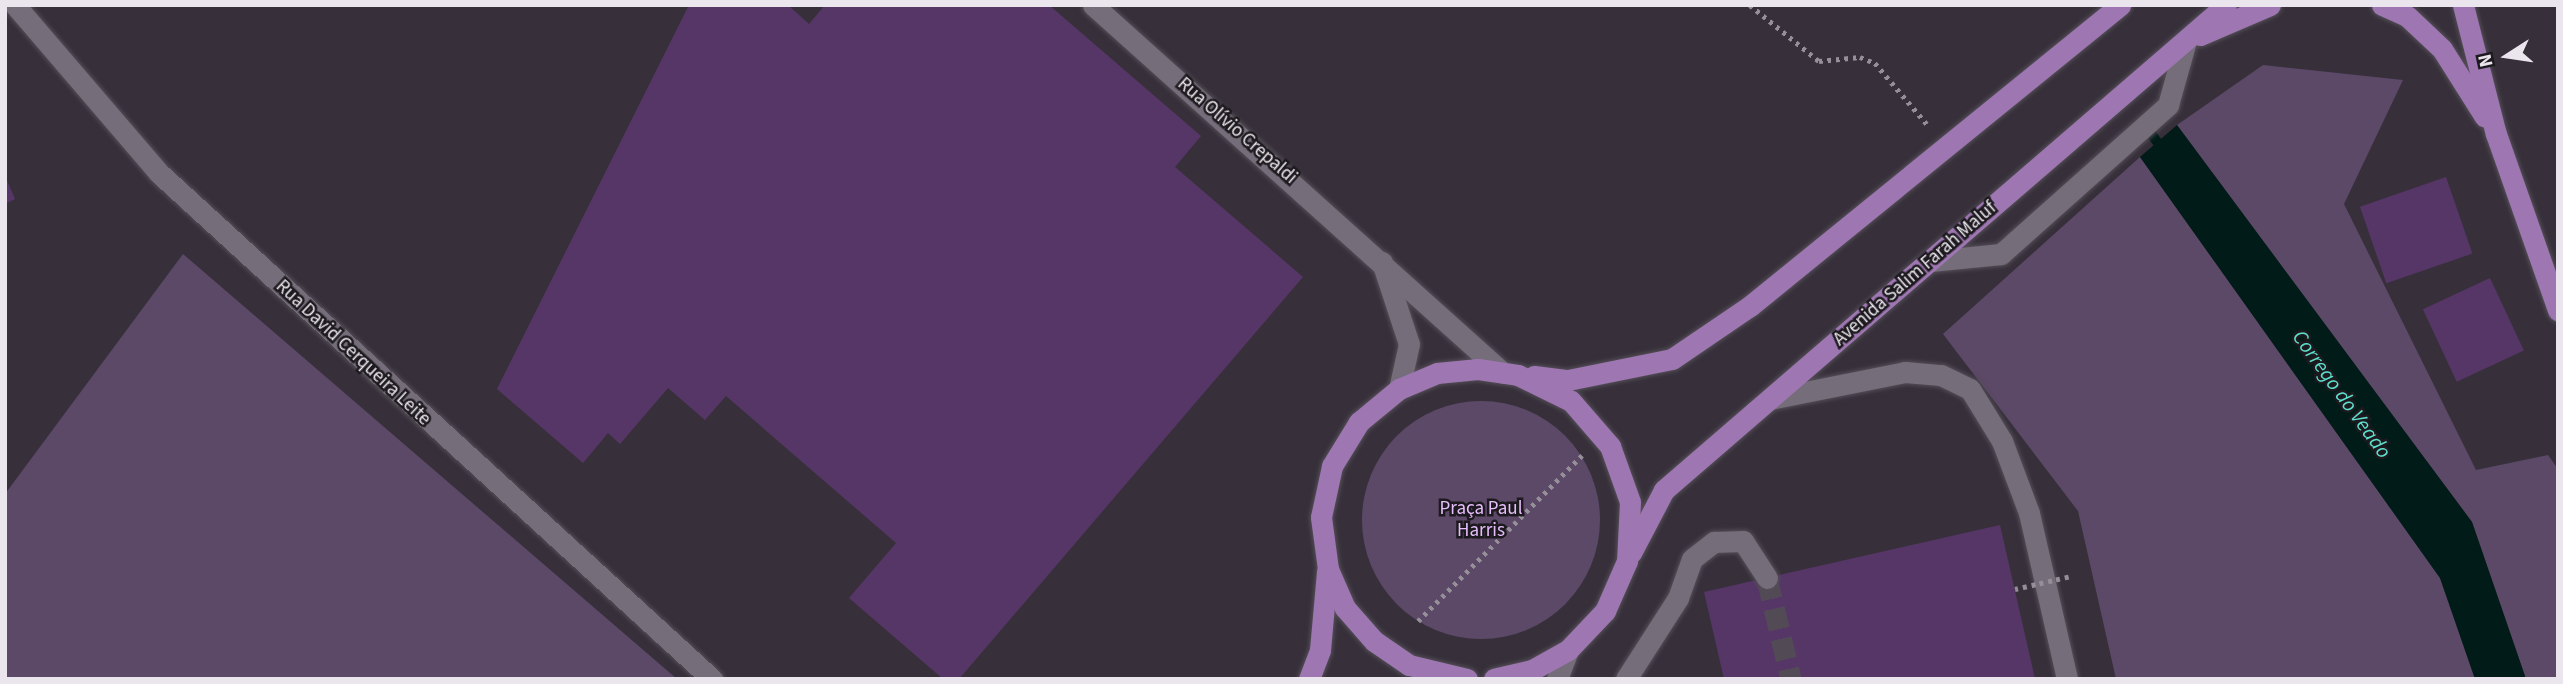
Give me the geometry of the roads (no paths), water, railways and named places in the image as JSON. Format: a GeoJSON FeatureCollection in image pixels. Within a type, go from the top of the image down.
{"type":"FeatureCollection","features":[{"type":"Feature","properties":{"kind":"main road"},"geometry":{"type":"LineString","coordinates":[[1309,679],[1320,650],[1328,569],[1321,517],[1332,466],[1359,422],[1399,389],[1437,373],[1510,374],[1568,380],[1672,359],[1948,149],[2120,5]]}},
{"type":"Feature","properties":{"kind":"main road","name":"Avenida Salim Farah Maluf"},"geometry":{"type":"LineString","coordinates":[[1494,679],[1532,670],[1568,650],[1605,611],[1664,490],[2225,5]]}},
{"type":"Feature","properties":{"kind":"main road"},"geometry":{"type":"LineString","coordinates":[[2186,41],[2270,5]]}},
{"type":"Feature","properties":{"kind":"main road"},"geometry":{"type":"LineString","coordinates":[[2382,5],[2407,16],[2442,49],[2497,134]]}},
{"type":"Feature","properties":{"kind":"main road"},"geometry":{"type":"LineString","coordinates":[[2463,5],[2497,134],[2558,310]]}},
{"type":"Feature","properties":{"kind":"main road"},"geometry":{"type":"LineString","coordinates":[[1510,374],[1571,401],[1610,446],[1630,502],[1627,562]]}},
{"type":"Feature","properties":{"kind":"main road"},"geometry":{"type":"LineString","coordinates":[[1328,569],[1345,608],[1403,672],[1467,679]]}},
{"type":"Feature","properties":{"kind":"street","name":"Rua David Cerqueira Leite"},"geometry":{"type":"LineString","coordinates":[[15,5],[159,173],[712,679]]}},
{"type":"Feature","properties":{"kind":"street","name":"Rua Olívio Crepaldi"},"geometry":{"type":"LineString","coordinates":[[1093,5],[1510,374]]}},
{"type":"Feature","properties":{"kind":"street"},"geometry":{"type":"LineString","coordinates":[[1931,261],[2001,254],[2168,105],[2186,41]]}},
{"type":"Feature","properties":{"kind":"street"},"geometry":{"type":"LineString","coordinates":[[1380,257],[1409,344],[1399,389]]}},
{"type":"Feature","properties":{"kind":"street"},"geometry":{"type":"LineString","coordinates":[[1770,399],[1905,372],[1941,375],[1970,389],[2002,441],[2029,513],[2067,679]]}},
{"type":"Feature","properties":{"kind":"street"},"geometry":{"type":"LineString","coordinates":[[1626,679],[1678,598],[1692,559],[1714,542],[1743,541],[1767,578]]}},
{"type":"Feature","properties":{"kind":"street"},"geometry":{"type":"LineString","coordinates":[[1557,679],[1568,650]]}},
{"type":"Feature","properties":{"kind":"water"},"geometry":{"type":"Polygon","coordinates":[[[2177,125],[2472,522],[2526,679],[2475,679],[2440,578],[2140,157],[2177,125]]]}},
{"type":"Feature","properties":{"kind":"waterway","name":"Corrego do Veado"},"geometry":{"type":"LineString","coordinates":[[2147,128],[2166,154]]}},
{"type":"Feature","properties":{"kind":"tunnel"},"geometry":{"type":"LineString","coordinates":[[1767,578],[1791,679]]}},
{"type":"Feature","properties":{"kind":"park label","name":"Praça Paul Harris"},"geometry":{"type":"Point","coordinates":[1481,520]}}]}
